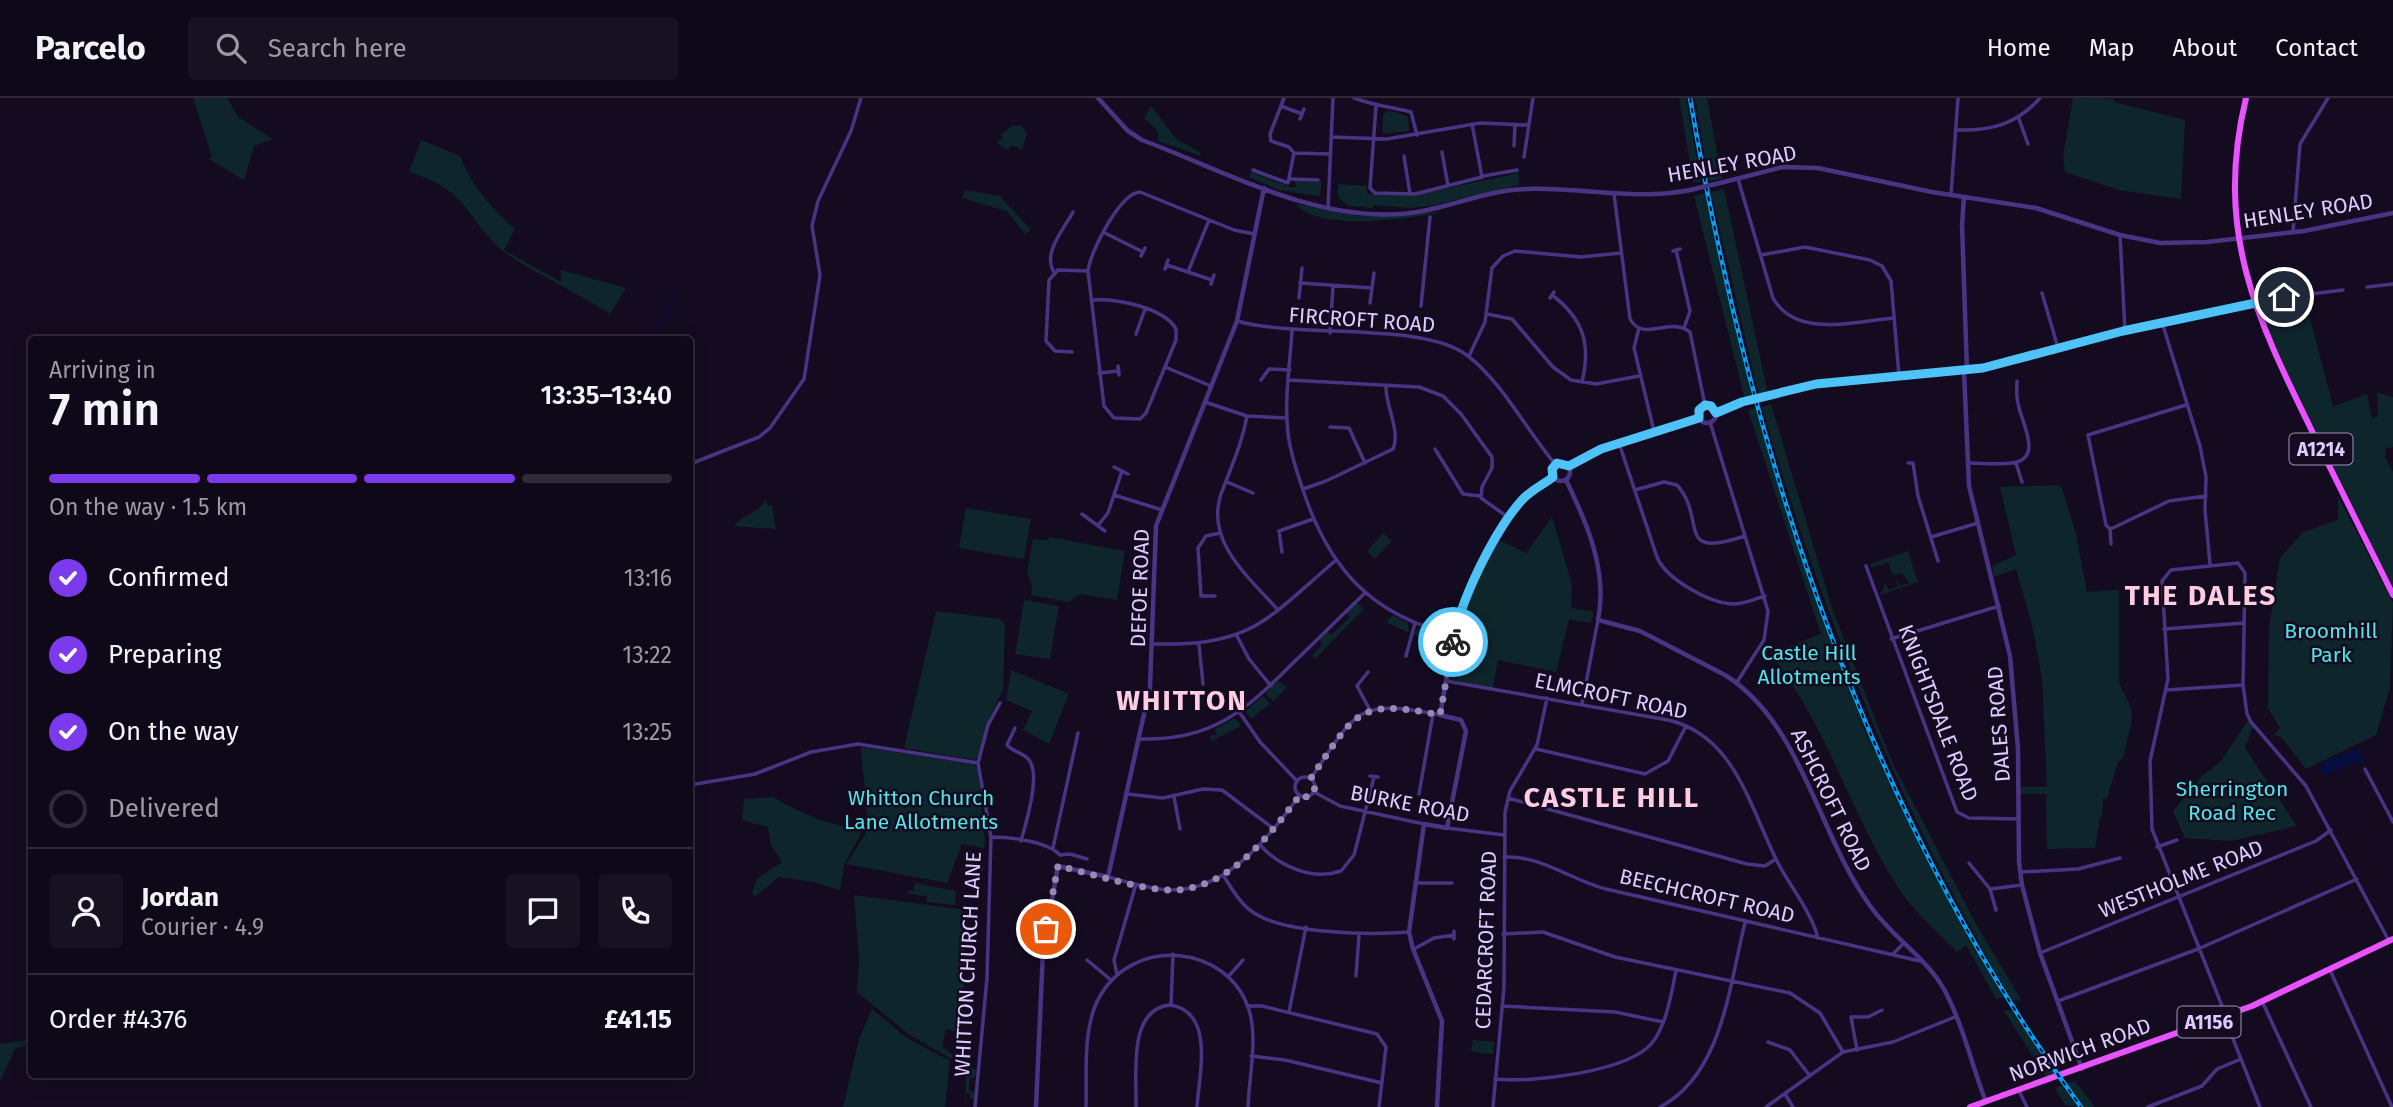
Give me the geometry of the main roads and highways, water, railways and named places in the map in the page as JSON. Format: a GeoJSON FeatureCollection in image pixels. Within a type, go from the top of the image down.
{"type":"FeatureCollection","features":[{"type":"Feature","properties":{"kind":"main road","name":"A1214"},"geometry":{"type":"LineString","coordinates":[[2246,98],[2234,159],[2239,238],[2254,302],[2274,354],[2393,595]]}},
{"type":"Feature","properties":{"kind":"main road","name":"NORWICH ROAD"},"geometry":{"type":"LineString","coordinates":[[1970,1107],[2225,1016],[2391,940]]}},
{"type":"Feature","properties":{"kind":"waterway"},"geometry":{"type":"LineString","coordinates":[[654,336],[674,296]]}},
{"type":"Feature","properties":{"kind":"railway"},"geometry":{"type":"LineString","coordinates":[[1690,98],[1715,232],[1746,365],[1784,496],[1827,626],[1878,752],[1937,875],[2005,994],[2081,1107]]}},
{"type":"Feature","properties":{"kind":"district","name":"THE DALES"},"geometry":{"type":"Point","coordinates":[2201,595]}},
{"type":"Feature","properties":{"kind":"district","name":"WHITTON"},"geometry":{"type":"Point","coordinates":[1182,700]}},
{"type":"Feature","properties":{"kind":"district","name":"CASTLE HILL"},"geometry":{"type":"Point","coordinates":[1612,797]}},
{"type":"Feature","properties":{"kind":"park label","name":"Broomhill Park"},"geometry":{"type":"Point","coordinates":[2331,643]}},
{"type":"Feature","properties":{"kind":"park label","name":"Castle Hill Allotments"},"geometry":{"type":"Point","coordinates":[1809,665]}},
{"type":"Feature","properties":{"kind":"park label","name":"Sherrington Road Rec"},"geometry":{"type":"Point","coordinates":[2232,801]}},
{"type":"Feature","properties":{"kind":"park label","name":"Whitton Church Lane Allotments"},"geometry":{"type":"Point","coordinates":[921,810]}}]}
